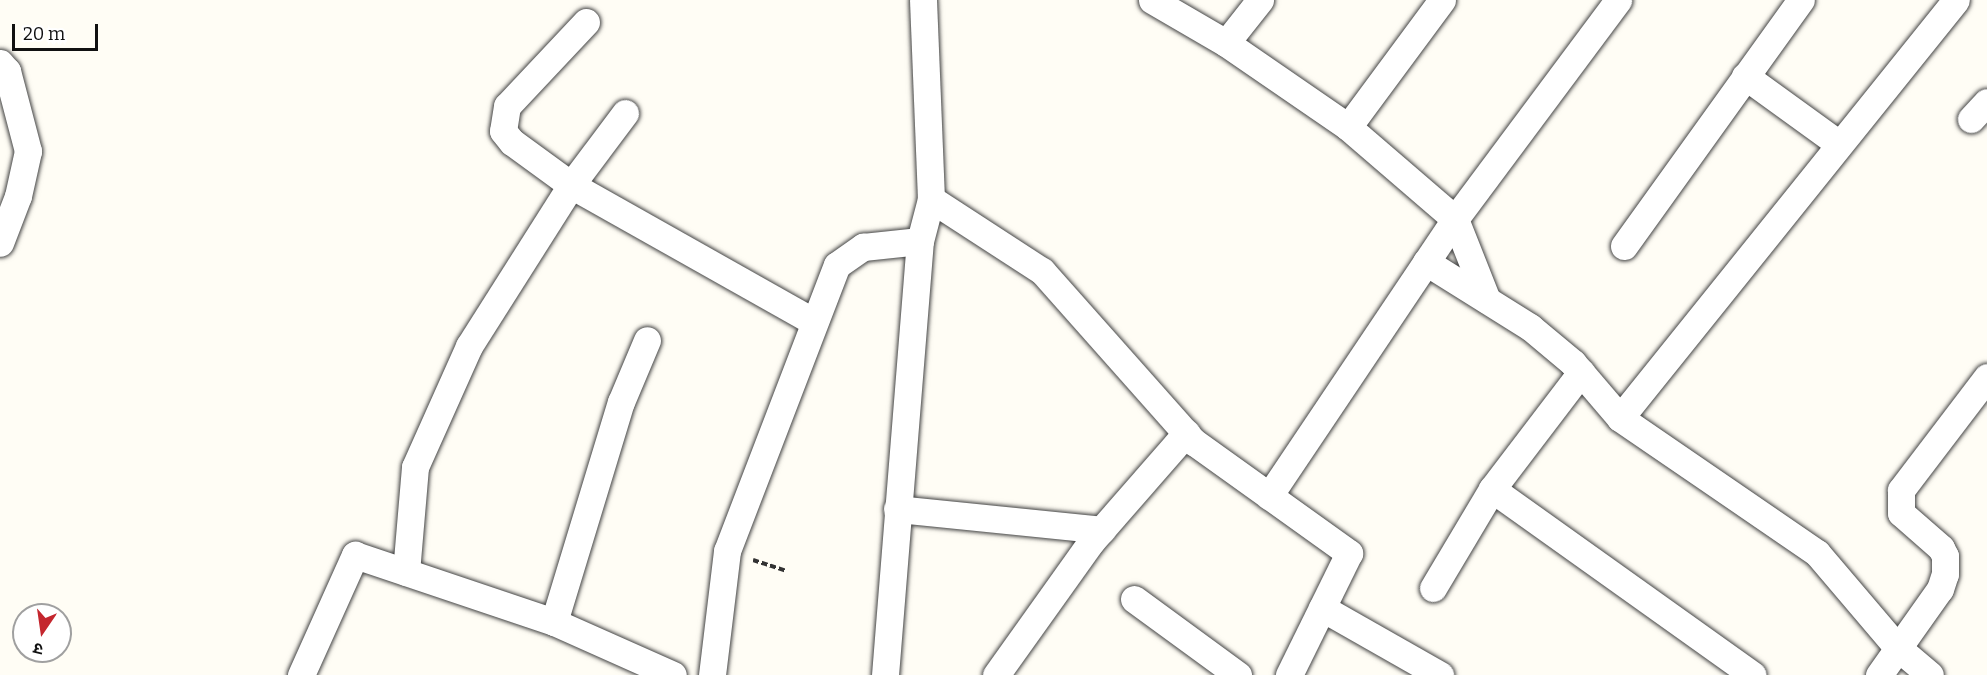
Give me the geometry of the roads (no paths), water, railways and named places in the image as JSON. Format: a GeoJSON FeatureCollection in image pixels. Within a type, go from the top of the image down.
{"type":"FeatureCollection","features":[{"type":"Feature","properties":{"kind":"street"},"geometry":{"type":"LineString","coordinates":[[885,675],[920,241],[931,199],[923,0]]}},
{"type":"Feature","properties":{"kind":"street"},"geometry":{"type":"LineString","coordinates":[[1152,0],[1226,43],[1348,127],[1455,219],[1487,300]]}},
{"type":"Feature","properties":{"kind":"street"},"geometry":{"type":"LineString","coordinates":[[1226,43],[1260,0]]}},
{"type":"Feature","properties":{"kind":"street"},"geometry":{"type":"LineString","coordinates":[[1348,127],[1442,0]]}},
{"type":"Feature","properties":{"kind":"street"},"geometry":{"type":"LineString","coordinates":[[1269,496],[1455,219],[1618,0]]}},
{"type":"Feature","properties":{"kind":"street"},"geometry":{"type":"LineString","coordinates":[[1624,246],[1801,0]]}},
{"type":"Feature","properties":{"kind":"street"},"geometry":{"type":"LineString","coordinates":[[1620,418],[1956,0]]}},
{"type":"Feature","properties":{"kind":"street"},"geometry":{"type":"LineString","coordinates":[[586,22],[507,106],[503,131],[512,142],[571,185],[814,322]]}},
{"type":"Feature","properties":{"kind":"street"},"geometry":{"type":"LineString","coordinates":[[0,63],[7,70],[28,151],[18,196],[0,243]]}},
{"type":"Feature","properties":{"kind":"street"},"geometry":{"type":"LineString","coordinates":[[1745,76],[1839,144]]}},
{"type":"Feature","properties":{"kind":"street"},"geometry":{"type":"LineString","coordinates":[[406,572],[414,467],[469,346],[571,185],[625,113]]}},
{"type":"Feature","properties":{"kind":"street"},"geometry":{"type":"LineString","coordinates":[[931,199],[1042,271],[1186,433],[1348,553],[1289,675]]}},
{"type":"Feature","properties":{"kind":"street"},"geometry":{"type":"LineString","coordinates":[[712,675],[727,551],[837,265],[850,253],[863,247],[920,241]]}},
{"type":"Feature","properties":{"kind":"street"},"geometry":{"type":"LineString","coordinates":[[1426,262],[1530,327],[1581,372],[1620,418],[1817,553],[1897,647],[1930,675]]}},
{"type":"Feature","properties":{"kind":"street"},"geometry":{"type":"LineString","coordinates":[[554,622],[621,402],[647,340]]}},
{"type":"Feature","properties":{"kind":"street"},"geometry":{"type":"LineString","coordinates":[[1432,588],[1492,489],[1581,372]]}},
{"type":"Feature","properties":{"kind":"street"},"geometry":{"type":"LineString","coordinates":[[1879,675],[1940,589],[1945,565],[1941,548],[1900,513],[1901,490],[1987,377]]}},
{"type":"Feature","properties":{"kind":"street"},"geometry":{"type":"LineString","coordinates":[[996,675],[1102,530],[1186,433]]}},
{"type":"Feature","properties":{"kind":"street"},"geometry":{"type":"LineString","coordinates":[[1492,489],[1753,675]]}},
{"type":"Feature","properties":{"kind":"street"},"geometry":{"type":"LineString","coordinates":[[897,509],[1102,530]]}},
{"type":"Feature","properties":{"kind":"street"},"geometry":{"type":"LineString","coordinates":[[301,675],[355,555],[554,622],[673,675]]}},
{"type":"Feature","properties":{"kind":"street"},"geometry":{"type":"LineString","coordinates":[[1134,599],[1238,675]]}},
{"type":"Feature","properties":{"kind":"street"},"geometry":{"type":"LineString","coordinates":[[1322,608],[1440,675]]}}]}
